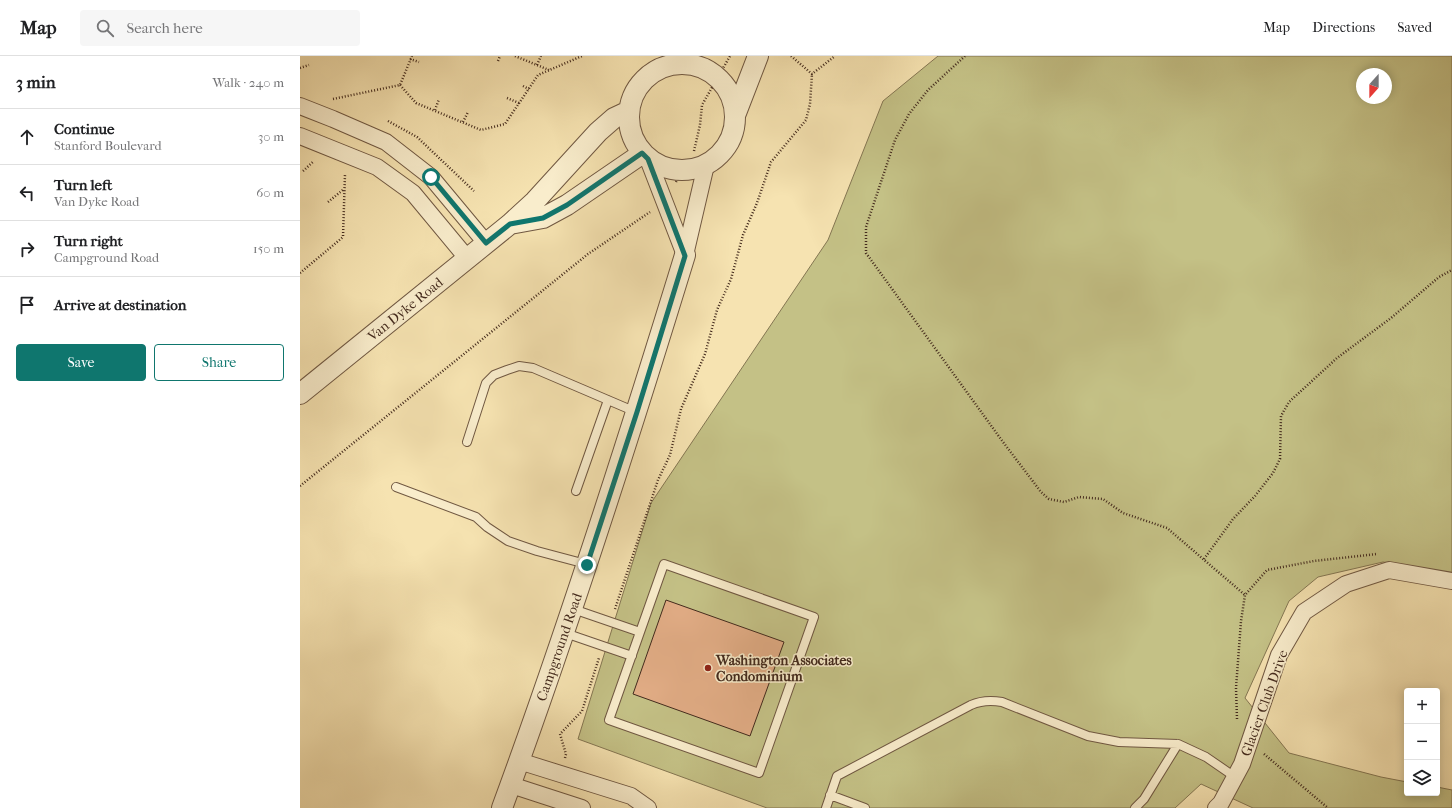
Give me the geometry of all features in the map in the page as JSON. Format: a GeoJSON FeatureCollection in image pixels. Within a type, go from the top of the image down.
{"type":"FeatureCollection","features":[{"type":"Feature","properties":{"kind":"street"},"geometry":{"type":"LineString","coordinates":[[736,113],[758,56]]}},
{"type":"Feature","properties":{"kind":"street"},"geometry":{"type":"LineString","coordinates":[[645,156],[664,168],[716,160],[728,146],[735,130],[736,113],[732,96],[723,82],[698,60],[658,69],[644,79],[634,94],[629,111],[630,129],[637,146],[645,156],[665,202],[685,256]]}},
{"type":"Feature","properties":{"kind":"street"},"geometry":{"type":"LineString","coordinates":[[300,106],[386,142],[431,177],[486,243]]}},
{"type":"Feature","properties":{"kind":"street","name":"Van Dyke Road"},"geometry":{"type":"LineString","coordinates":[[300,394],[510,224],[535,201],[598,132],[614,118],[629,111]]}},
{"type":"Feature","properties":{"kind":"street"},"geometry":{"type":"LineString","coordinates":[[300,136],[377,167],[413,193],[467,258]]}},
{"type":"Feature","properties":{"kind":"street","name":"Van Dyke Road"},"geometry":{"type":"LineString","coordinates":[[510,224],[543,218],[567,205],[645,156]]}},
{"type":"Feature","properties":{"kind":"street","name":"Campground Road"},"geometry":{"type":"LineString","coordinates":[[502,808],[573,609],[637,412],[685,256],[692,163]]}},
{"type":"Feature","properties":{"kind":"street","name":"Glacier Club Drive"},"geometry":{"type":"LineString","coordinates":[[1216,808],[1221,803],[1242,764],[1278,655],[1304,612],[1346,584],[1389,570],[1452,581]]}},
{"type":"Feature","properties":{"kind":"street"},"geometry":{"type":"LineString","coordinates":[[519,761],[631,796],[648,808]]}},
{"type":"Feature","properties":{"kind":"street"},"geometry":{"type":"LineString","coordinates":[[511,785],[578,807],[583,781]]}},
{"type":"Feature","properties":{"kind":"lane"},"geometry":{"type":"LineString","coordinates":[[467,442],[486,383],[494,375],[519,366],[533,368],[637,412]]}},
{"type":"Feature","properties":{"kind":"lane"},"geometry":{"type":"LineString","coordinates":[[576,491],[608,400]]}},
{"type":"Feature","properties":{"kind":"lane"},"geometry":{"type":"LineString","coordinates":[[396,487],[476,517],[487,527],[508,541],[587,565]]}},
{"type":"Feature","properties":{"kind":"lane"},"geometry":{"type":"LineString","coordinates":[[664,564],[814,617],[759,773],[609,720],[632,656],[664,564]]}},
{"type":"Feature","properties":{"kind":"lane"},"geometry":{"type":"LineString","coordinates":[[573,609],[640,632]]}},
{"type":"Feature","properties":{"kind":"lane"},"geometry":{"type":"LineString","coordinates":[[565,633],[632,656]]}},
{"type":"Feature","properties":{"kind":"lane"},"geometry":{"type":"LineString","coordinates":[[826,808],[837,776],[979,701],[993,700],[1002,702],[1088,736],[1119,742],[1178,744],[1206,757],[1235,777]]}},
{"type":"Feature","properties":{"kind":"lane"},"geometry":{"type":"LineString","coordinates":[[1135,808],[1144,799],[1178,744]]}},
{"type":"Feature","properties":{"kind":"lane"},"geometry":{"type":"LineString","coordinates":[[830,796],[865,808]]}},
{"type":"Feature","properties":{"kind":"path"},"geometry":{"type":"LineString","coordinates":[[498,61],[500,56]]}},
{"type":"Feature","properties":{"kind":"path"},"geometry":{"type":"LineString","coordinates":[[515,56],[523,57],[550,70]]}},
{"type":"Feature","properties":{"kind":"path"},"geometry":{"type":"LineString","coordinates":[[537,65],[541,56]]}},
{"type":"Feature","properties":{"kind":"path"},"geometry":{"type":"LineString","coordinates":[[400,85],[416,103],[481,130],[505,124],[538,75],[582,56]]}},
{"type":"Feature","properties":{"kind":"path"},"geometry":{"type":"LineString","coordinates":[[300,486],[588,254],[665,202],[692,163],[699,131],[702,105],[730,56]]}},
{"type":"Feature","properties":{"kind":"path"},"geometry":{"type":"LineString","coordinates":[[791,56],[812,74]]}},
{"type":"Feature","properties":{"kind":"path"},"geometry":{"type":"LineString","coordinates":[[611,622],[658,480],[670,455],[681,409],[704,354],[717,310],[732,279],[743,235],[757,203],[771,162],[806,120],[810,104],[812,74],[835,56]]}},
{"type":"Feature","properties":{"kind":"path"},"geometry":{"type":"LineString","coordinates":[[965,56],[928,90],[909,114],[895,140],[866,227],[866,253],[1041,492],[1049,499],[1064,502],[1079,497],[1103,499],[1123,513],[1167,528],[1245,595]]}},
{"type":"Feature","properties":{"kind":"path"},"geometry":{"type":"LineString","coordinates":[[400,85],[411,57],[419,62]]}},
{"type":"Feature","properties":{"kind":"path"},"geometry":{"type":"LineString","coordinates":[[300,68],[309,65]]}},
{"type":"Feature","properties":{"kind":"path"},"geometry":{"type":"LineString","coordinates":[[332,99],[400,85]]}},
{"type":"Feature","properties":{"kind":"path"},"geometry":{"type":"LineString","coordinates":[[522,86],[529,89]]}},
{"type":"Feature","properties":{"kind":"path"},"geometry":{"type":"LineString","coordinates":[[507,98],[519,103]]}},
{"type":"Feature","properties":{"kind":"path"},"geometry":{"type":"LineString","coordinates":[[435,110],[439,100]]}},
{"type":"Feature","properties":{"kind":"path"},"geometry":{"type":"LineString","coordinates":[[463,122],[468,112]]}},
{"type":"Feature","properties":{"kind":"path"},"geometry":{"type":"LineString","coordinates":[[307,158],[321,164]]}},
{"type":"Feature","properties":{"kind":"path"},"geometry":{"type":"LineString","coordinates":[[303,172],[315,161]]}},
{"type":"Feature","properties":{"kind":"path"},"geometry":{"type":"LineString","coordinates":[[339,171],[351,176]]}},
{"type":"Feature","properties":{"kind":"path"},"geometry":{"type":"LineString","coordinates":[[300,274],[343,238],[345,173]]}},
{"type":"Feature","properties":{"kind":"path"},"geometry":{"type":"LineString","coordinates":[[328,202],[344,189]]}},
{"type":"Feature","properties":{"kind":"path"},"geometry":{"type":"LineString","coordinates":[[1204,559],[1233,519],[1255,496],[1273,473],[1280,459],[1281,416],[1289,402],[1337,358],[1392,318],[1439,277],[1452,270]]}},
{"type":"Feature","properties":{"kind":"path"},"geometry":{"type":"LineString","coordinates":[[560,774],[566,754],[560,734],[582,711],[603,646]]}},
{"type":"Feature","properties":{"kind":"shaded area"},"geometry":{"type":"Polygon","coordinates":[[[938,56],[1452,56],[1452,573],[1383,562],[1318,577],[1289,601],[1245,698],[1289,753],[1381,777],[1404,781],[1404,796],[1440,796],[1440,788],[1452,790],[1452,808],[1253,808],[1201,784],[1175,808],[767,808],[578,739],[651,503],[828,240],[883,101],[938,56]]]}},
{"type":"Feature","properties":{"kind":"building","name":"Washington Associates Condominium"},"geometry":{"type":"Polygon","coordinates":[[[666,600],[784,642],[750,736],[633,694],[666,600]]]}},
{"type":"Feature","properties":{"kind":"place","name":"Washington Associates Condominium"},"geometry":{"type":"Point","coordinates":[708,668]}},
{"type":"Feature","properties":{"kind":"route"},"geometry":{"type":"LineString","coordinates":[[431,177],[486,243],[510,224],[543,218],[567,205],[642,153],[648,159],[685,256],[637,412],[587,565]]}}]}
